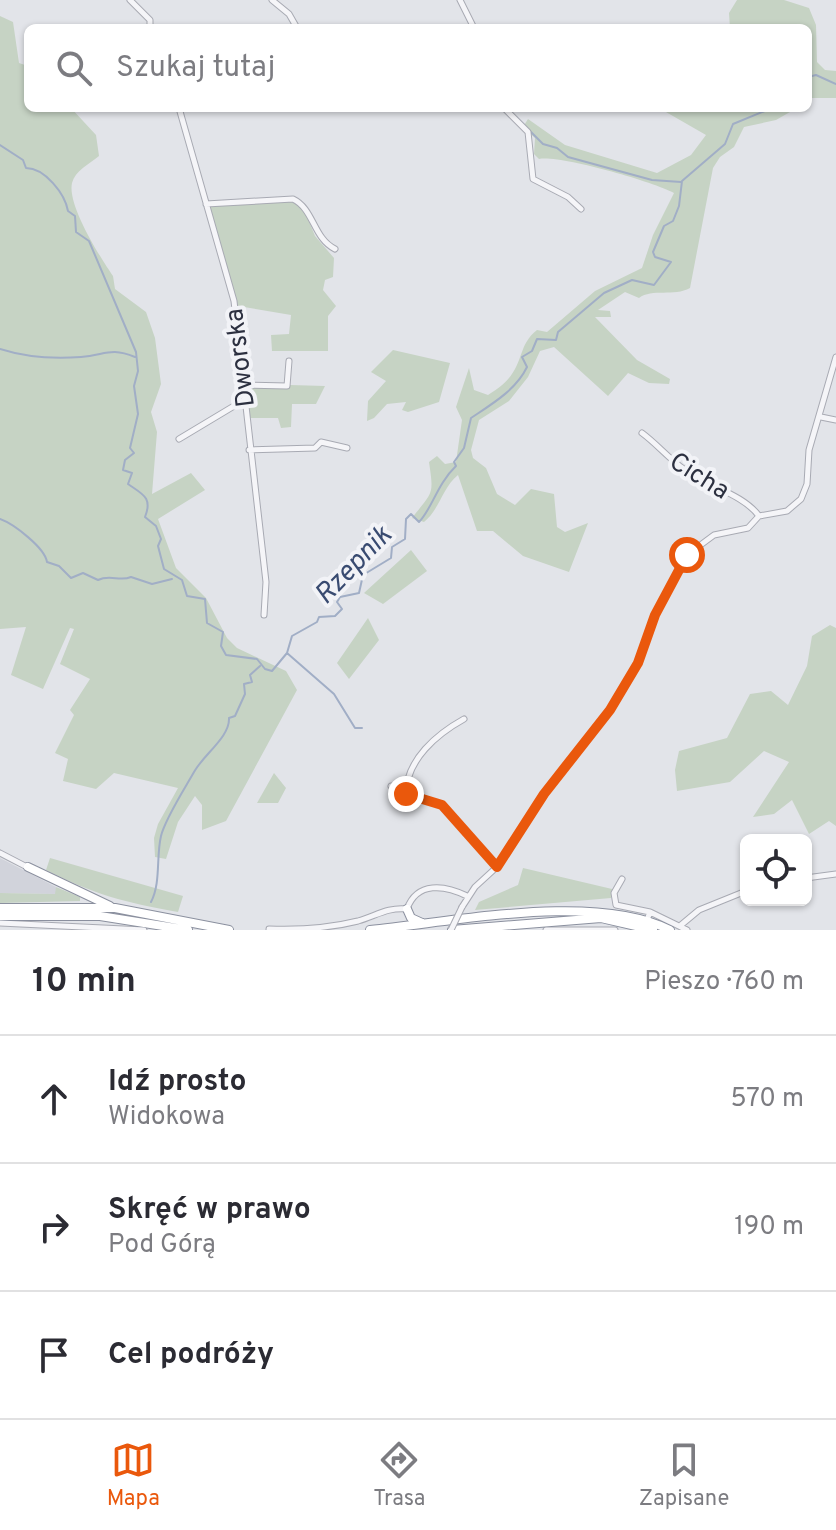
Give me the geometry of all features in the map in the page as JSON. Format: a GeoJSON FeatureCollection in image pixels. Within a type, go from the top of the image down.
{"type":"FeatureCollection","features":[{"type":"Feature","properties":{"kind":"highway"},"geometry":{"type":"LineString","coordinates":[[28,867],[115,908]]}},
{"type":"Feature","properties":{"kind":"highway"},"geometry":{"type":"LineString","coordinates":[[79,907],[85,899],[82,893]]}},
{"type":"Feature","properties":{"kind":"highway"},"geometry":{"type":"LineString","coordinates":[[0,908],[115,908],[229,930]]}},
{"type":"Feature","properties":{"kind":"highway"},"geometry":{"type":"LineString","coordinates":[[407,909],[413,920],[428,924]]}},
{"type":"Feature","properties":{"kind":"highway"},"geometry":{"type":"LineString","coordinates":[[397,927],[407,909]]}},
{"type":"Feature","properties":{"kind":"highway"},"geometry":{"type":"LineString","coordinates":[[370,930],[581,910],[648,916],[670,930]]}},
{"type":"Feature","properties":{"kind":"highway"},"geometry":{"type":"LineString","coordinates":[[0,916],[188,930]]}},
{"type":"Feature","properties":{"kind":"highway"},"geometry":{"type":"LineString","coordinates":[[452,930],[588,918],[623,921],[653,930]]}},
{"type":"Feature","properties":{"kind":"street"},"geometry":{"type":"LineString","coordinates":[[130,0],[150,20],[150,24]]}},
{"type":"Feature","properties":{"kind":"street"},"geometry":{"type":"LineString","coordinates":[[272,0],[289,14],[295,24]]}},
{"type":"Feature","properties":{"kind":"street"},"geometry":{"type":"LineString","coordinates":[[460,0],[472,24]]}},
{"type":"Feature","properties":{"kind":"street","name":"Dworska"},"geometry":{"type":"LineString","coordinates":[[180,112],[234,301],[266,582],[264,615]]}},
{"type":"Feature","properties":{"kind":"street"},"geometry":{"type":"LineString","coordinates":[[508,112],[528,132],[536,183],[568,197],[581,209]]}},
{"type":"Feature","properties":{"kind":"street"},"geometry":{"type":"LineString","coordinates":[[206,204],[293,199],[301,203],[320,236],[335,249]]}},
{"type":"Feature","properties":{"kind":"street"},"geometry":{"type":"LineString","coordinates":[[452,930],[467,896],[497,867],[544,794],[610,710],[643,653],[655,615],[682,561],[714,535],[748,528],[759,516],[787,511],[801,499],[807,484],[809,450],[836,357]]}},
{"type":"Feature","properties":{"kind":"street"},"geometry":{"type":"LineString","coordinates":[[243,385],[287,386],[289,361]]}},
{"type":"Feature","properties":{"kind":"street"},"geometry":{"type":"LineString","coordinates":[[179,439],[244,400]]}},
{"type":"Feature","properties":{"kind":"street"},"geometry":{"type":"LineString","coordinates":[[821,417],[836,420]]}},
{"type":"Feature","properties":{"kind":"street","name":"Cicha"},"geometry":{"type":"LineString","coordinates":[[642,433],[680,467],[746,503],[759,516]]}},
{"type":"Feature","properties":{"kind":"street"},"geometry":{"type":"LineString","coordinates":[[249,450],[315,448],[321,442],[347,448]]}},
{"type":"Feature","properties":{"kind":"street"},"geometry":{"type":"LineString","coordinates":[[406,794],[407,783],[427,745],[464,719]]}},
{"type":"Feature","properties":{"kind":"street"},"geometry":{"type":"LineString","coordinates":[[391,786],[442,805],[497,867]]}},
{"type":"Feature","properties":{"kind":"street"},"geometry":{"type":"LineString","coordinates":[[0,853],[28,867]]}},
{"type":"Feature","properties":{"kind":"street"},"geometry":{"type":"LineString","coordinates":[[812,877],[836,874]]}},
{"type":"Feature","properties":{"kind":"street"},"geometry":{"type":"LineString","coordinates":[[622,879],[614,893],[616,905],[681,925],[687,930]]}},
{"type":"Feature","properties":{"kind":"street"},"geometry":{"type":"LineString","coordinates":[[269,929],[342,924],[383,910],[407,909],[414,895],[427,888],[446,888],[467,896]]}},
{"type":"Feature","properties":{"kind":"street"},"geometry":{"type":"LineString","coordinates":[[681,925],[699,910],[740,893]]}},
{"type":"Feature","properties":{"kind":"street"},"geometry":{"type":"LineString","coordinates":[[0,923],[34,927],[93,924],[144,930]]}},
{"type":"Feature","properties":{"kind":"street"},"geometry":{"type":"LineString","coordinates":[[546,930],[615,930]]}},
{"type":"Feature","properties":{"kind":"shaded area"},"geometry":{"type":"Polygon","coordinates":[[[0,858],[56,887],[56,894],[0,893],[0,858]]]}},
{"type":"Feature","properties":{"kind":"green space"},"geometry":{"type":"Polygon","coordinates":[[[737,0],[784,0],[809,8],[816,25],[817,62],[825,70],[836,71],[836,98],[812,98],[812,24],[730,24],[729,13],[737,0]]]}},
{"type":"Feature","properties":{"kind":"green space"},"geometry":{"type":"Polygon","coordinates":[[[0,16],[13,22],[19,63],[24,65],[24,112],[75,112],[96,135],[99,156],[76,175],[72,193],[86,231],[113,276],[115,289],[146,312],[155,338],[161,384],[151,412],[157,432],[152,494],[191,473],[205,490],[158,519],[176,568],[206,598],[227,638],[237,648],[286,671],[297,690],[226,821],[202,830],[202,805],[195,796],[178,822],[166,859],[155,857],[154,838],[158,824],[178,788],[114,773],[96,789],[63,781],[68,759],[55,753],[74,715],[70,710],[90,679],[60,664],[74,629],[70,628],[43,689],[11,675],[26,627],[0,629],[0,16]]]}},
{"type":"Feature","properties":{"kind":"green space"},"geometry":{"type":"Polygon","coordinates":[[[666,112],[790,112],[776,120],[744,127],[734,147],[720,157],[713,168],[690,288],[650,293],[639,298],[625,292],[598,310],[610,311],[611,317],[595,317],[637,360],[670,379],[669,384],[649,383],[628,373],[608,396],[554,347],[540,351],[528,377],[509,401],[479,420],[471,450],[473,458],[486,468],[497,494],[515,505],[531,489],[554,494],[557,527],[565,532],[588,523],[569,572],[523,556],[493,531],[477,531],[458,475],[424,522],[412,518],[430,493],[429,462],[437,456],[445,464],[456,462],[462,420],[456,407],[469,368],[474,390],[488,395],[510,377],[525,345],[537,330],[547,332],[595,291],[642,268],[653,235],[674,193],[606,170],[566,161],[539,159],[534,154],[535,138],[523,127],[528,119],[565,145],[657,173],[691,155],[706,135],[666,112]]]}},
{"type":"Feature","properties":{"kind":"green space"},"geometry":{"type":"Polygon","coordinates":[[[289,201],[303,207],[315,236],[334,258],[333,277],[325,280],[323,290],[336,306],[328,316],[328,351],[272,351],[271,335],[289,334],[291,315],[238,306],[208,206],[289,201]]]}},
{"type":"Feature","properties":{"kind":"green space"},"geometry":{"type":"Polygon","coordinates":[[[393,350],[450,363],[439,402],[408,412],[402,410],[406,402],[387,404],[367,421],[368,401],[386,381],[371,372],[393,350]]]}},
{"type":"Feature","properties":{"kind":"green space"},"geometry":{"type":"Polygon","coordinates":[[[325,386],[316,404],[292,404],[291,427],[281,428],[278,418],[248,418],[245,389],[325,386]]]}},
{"type":"Feature","properties":{"kind":"green space"},"geometry":{"type":"Polygon","coordinates":[[[411,550],[427,571],[383,604],[364,593],[411,550]]]}},
{"type":"Feature","properties":{"kind":"green space"},"geometry":{"type":"Polygon","coordinates":[[[368,618],[379,640],[349,679],[337,663],[368,618]]]}},
{"type":"Feature","properties":{"kind":"green space"},"geometry":{"type":"Polygon","coordinates":[[[830,625],[836,628],[836,826],[829,821],[809,834],[792,800],[774,814],[753,817],[789,762],[764,751],[730,782],[677,791],[675,770],[679,751],[727,738],[750,694],[771,691],[788,705],[807,666],[812,636],[830,625]]]}},
{"type":"Feature","properties":{"kind":"green space"},"geometry":{"type":"Polygon","coordinates":[[[274,773],[286,788],[278,803],[257,803],[274,773]]]}},
{"type":"Feature","properties":{"kind":"green space"},"geometry":{"type":"Polygon","coordinates":[[[50,858],[183,896],[178,912],[126,901],[79,885],[46,870],[50,858]]]}},
{"type":"Feature","properties":{"kind":"green space"},"geometry":{"type":"Polygon","coordinates":[[[523,868],[612,889],[611,898],[475,910],[479,902],[518,885],[523,868]]]}},
{"type":"Feature","properties":{"kind":"green space"},"geometry":{"type":"Polygon","coordinates":[[[56,887],[80,897],[80,901],[0,903],[0,893],[55,894],[56,887]]]}},
{"type":"Feature","properties":{"kind":"waterway","name":"Rzepnik"},"geometry":{"type":"LineString","coordinates":[[812,76],[836,84]]}},
{"type":"Feature","properties":{"kind":"waterway","name":"Rzepnik"},"geometry":{"type":"LineString","coordinates":[[0,145],[23,160],[26,168],[47,177],[58,190],[68,211],[75,216],[76,232],[89,241],[136,352],[138,371],[134,386],[138,414],[130,448],[134,453],[125,460],[123,470],[132,473],[128,484],[147,500],[145,517],[156,526],[161,539],[158,546],[164,569],[182,580],[187,596],[205,599],[207,623],[223,632],[221,646],[226,655],[257,659],[265,669],[272,671],[287,653],[292,636],[317,622],[319,617],[335,616],[342,609],[337,602],[340,597],[359,593],[363,575],[391,558],[392,547],[405,539],[406,519],[411,514],[419,522],[456,466],[454,462],[464,448],[471,418],[517,383],[527,367],[522,357],[532,351],[537,339],[556,340],[558,332],[604,293],[632,280],[654,285],[671,262],[655,257],[653,252],[664,226],[673,221],[679,206],[682,181],[725,144],[733,124],[762,112]]}},
{"type":"Feature","properties":{"kind":"waterway"},"geometry":{"type":"LineString","coordinates":[[516,117],[543,144],[557,148],[568,157],[652,180],[681,182]]}},
{"type":"Feature","properties":{"kind":"waterway"},"geometry":{"type":"LineString","coordinates":[[0,349],[51,357],[114,352],[135,357]]}},
{"type":"Feature","properties":{"kind":"waterway"},"geometry":{"type":"LineString","coordinates":[[0,519],[28,537],[41,550],[47,562],[59,566],[71,578],[83,573],[98,580],[131,577],[152,584],[172,579]]}},
{"type":"Feature","properties":{"kind":"waterway"},"geometry":{"type":"LineString","coordinates":[[287,653],[334,694],[355,728],[362,728]]}},
{"type":"Feature","properties":{"kind":"waterway"},"geometry":{"type":"LineString","coordinates":[[151,902],[156,887],[161,836],[167,821],[198,765],[225,732],[229,718],[235,716],[245,694],[244,684],[252,682],[250,675],[260,666]]}},
{"type":"Feature","properties":{"kind":"route"},"geometry":{"type":"LineString","coordinates":[[406,794],[442,805],[497,867],[544,794],[610,710],[643,653],[655,615],[687,555]]}}]}
